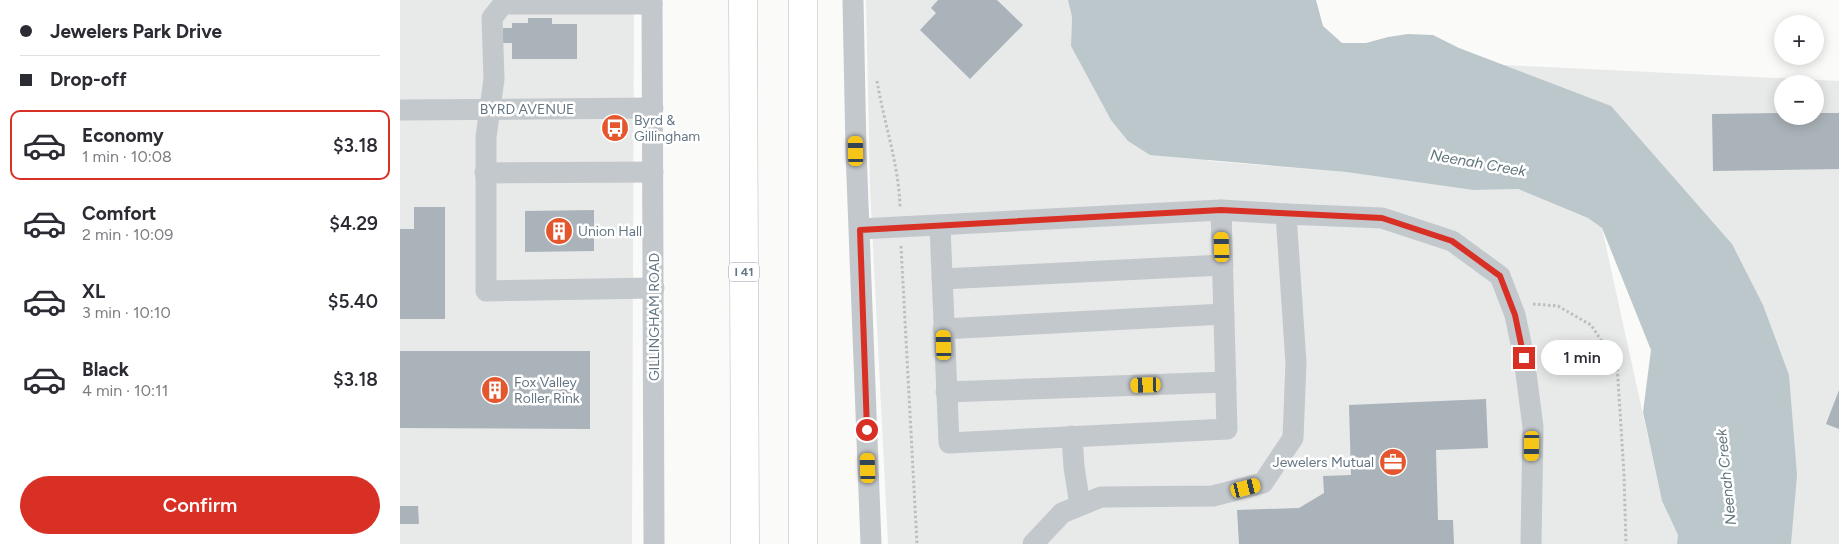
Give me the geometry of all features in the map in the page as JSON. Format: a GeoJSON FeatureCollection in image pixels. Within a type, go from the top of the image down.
{"type":"FeatureCollection","features":[{"type":"Feature","properties":{"kind":"highway","name":"I 41"},"geometry":{"type":"LineString","coordinates":[[743,0],[745,544]]}},
{"type":"Feature","properties":{"kind":"highway"},"geometry":{"type":"LineString","coordinates":[[803,0],[803,544]]}},
{"type":"Feature","properties":{"kind":"street"},"geometry":{"type":"LineString","coordinates":[[853,0],[856,151],[871,544]]}},
{"type":"Feature","properties":{"kind":"street"},"geometry":{"type":"LineString","coordinates":[[652,2],[503,4],[492,18],[494,79],[486,137],[485,173],[486,290],[654,288]]}},
{"type":"Feature","properties":{"kind":"street","name":"GILLINGHAM ROAD"},"geometry":{"type":"LineString","coordinates":[[652,2],[654,544]]}},
{"type":"Feature","properties":{"kind":"street","name":"BYRD AVENUE"},"geometry":{"type":"LineString","coordinates":[[400,110],[653,108]]}},
{"type":"Feature","properties":{"kind":"street"},"geometry":{"type":"LineString","coordinates":[[485,173],[653,172]]}},
{"type":"Feature","properties":{"kind":"street"},"geometry":{"type":"LineString","coordinates":[[860,230],[900,226],[940,226],[1221,210],[1382,218],[1452,241],[1500,276],[1515,315],[1524,358],[1533,427],[1531,544]]}},
{"type":"Feature","properties":{"kind":"street"},"geometry":{"type":"LineString","coordinates":[[940,226],[949,443],[1227,429],[1221,210]]}},
{"type":"Feature","properties":{"kind":"street"},"geometry":{"type":"LineString","coordinates":[[1033,544],[1062,513],[1101,497],[1213,496],[1263,484],[1293,438],[1296,363],[1286,214]]}},
{"type":"Feature","properties":{"kind":"street"},"geometry":{"type":"LineString","coordinates":[[942,279],[1223,265]]}},
{"type":"Feature","properties":{"kind":"street"},"geometry":{"type":"LineString","coordinates":[[943,329],[1224,314]]}},
{"type":"Feature","properties":{"kind":"street"},"geometry":{"type":"LineString","coordinates":[[946,392],[1226,382]]}},
{"type":"Feature","properties":{"kind":"street"},"geometry":{"type":"LineString","coordinates":[[1072,436],[1074,467],[1080,505]]}},
{"type":"Feature","properties":{"kind":"path"},"geometry":{"type":"LineString","coordinates":[[877,72],[883,115],[899,189],[917,544]]}},
{"type":"Feature","properties":{"kind":"path"},"geometry":{"type":"LineString","coordinates":[[1510,301],[1558,306],[1591,325],[1617,364],[1626,544]]}},
{"type":"Feature","properties":{"kind":"shaded area"},"geometry":{"type":"Polygon","coordinates":[[[400,0],[634,0],[632,544],[400,544],[400,0]]]}},
{"type":"Feature","properties":{"kind":"shaded area"},"geometry":{"type":"Polygon","coordinates":[[[866,0],[1068,0],[1072,17],[1071,46],[1209,161],[1346,172],[1473,190],[1518,189],[1588,218],[1602,228],[1662,501],[1678,535],[1677,544],[888,544],[870,188],[866,0]]]}},
{"type":"Feature","properties":{"kind":"shaded area"},"geometry":{"type":"Polygon","coordinates":[[[1442,62],[1774,78],[1774,125],[1824,125],[1824,80],[1839,81],[1839,544],[1733,544],[1693,307],[1442,62]]]}},
{"type":"Feature","properties":{"kind":"water","name":"Neenah Creek"},"geometry":{"type":"Polygon","coordinates":[[[1068,0],[1316,0],[1323,26],[1342,43],[1366,43],[1408,34],[1433,35],[1459,48],[1611,106],[1732,244],[1763,305],[1789,375],[1797,475],[1791,544],[1677,544],[1678,535],[1662,501],[1643,412],[1651,350],[1602,228],[1588,218],[1518,189],[1473,190],[1346,172],[1150,155],[1128,141],[1111,120],[1071,46],[1072,17],[1068,0]]]}},
{"type":"Feature","properties":{"kind":"building"},"geometry":{"type":"Polygon","coordinates":[[[938,0],[997,0],[1023,25],[970,79],[920,30],[936,13],[931,8],[938,0]]]}},
{"type":"Feature","properties":{"kind":"building"},"geometry":{"type":"Polygon","coordinates":[[[528,18],[552,18],[552,24],[577,24],[577,59],[512,59],[512,43],[503,43],[503,28],[512,28],[512,23],[528,23],[528,18]]]}},
{"type":"Feature","properties":{"kind":"building"},"geometry":{"type":"Polygon","coordinates":[[[1774,113],[1774,125],[1824,125],[1824,113],[1839,113],[1839,169],[1713,171],[1712,114],[1774,113]]]}},
{"type":"Feature","properties":{"kind":"building"},"geometry":{"type":"Polygon","coordinates":[[[414,207],[445,207],[445,319],[400,319],[400,229],[414,229],[414,207]]]}},
{"type":"Feature","properties":{"kind":"building","name":"Union Hall"},"geometry":{"type":"Polygon","coordinates":[[[594,210],[594,251],[525,252],[525,211],[594,210]]]}},
{"type":"Feature","properties":{"kind":"building","name":"Fox Valley Roller Rink"},"geometry":{"type":"Polygon","coordinates":[[[400,351],[590,351],[590,429],[400,428],[400,351]]]}},
{"type":"Feature","properties":{"kind":"building"},"geometry":{"type":"Polygon","coordinates":[[[1839,390],[1839,429],[1826,424],[1839,390]]]}},
{"type":"Feature","properties":{"kind":"building","name":"Jewelers Mutual"},"geometry":{"type":"Polygon","coordinates":[[[1486,399],[1488,448],[1436,450],[1438,520],[1453,520],[1454,544],[1239,544],[1237,510],[1299,508],[1324,493],[1323,476],[1351,475],[1349,405],[1486,399]]]}},
{"type":"Feature","properties":{"kind":"building"},"geometry":{"type":"Polygon","coordinates":[[[400,506],[418,506],[419,524],[400,524],[400,506]]]}},
{"type":"Feature","properties":{"kind":"place","name":"Byrd & Gillingham"},"geometry":{"type":"Point","coordinates":[615,128]}},
{"type":"Feature","properties":{"kind":"place","name":"Union Hall"},"geometry":{"type":"Point","coordinates":[559,231]}},
{"type":"Feature","properties":{"kind":"place","name":"Fox Valley Roller Rink"},"geometry":{"type":"Point","coordinates":[495,390]}},
{"type":"Feature","properties":{"kind":"place","name":"Jewelers Mutual"},"geometry":{"type":"Point","coordinates":[1393,462]}},
{"type":"Feature","properties":{"kind":"route"},"geometry":{"type":"LineString","coordinates":[[867,430],[860,230],[900,226],[940,226],[1221,210],[1382,218],[1452,241],[1500,276],[1515,315],[1524,358]]}}]}
